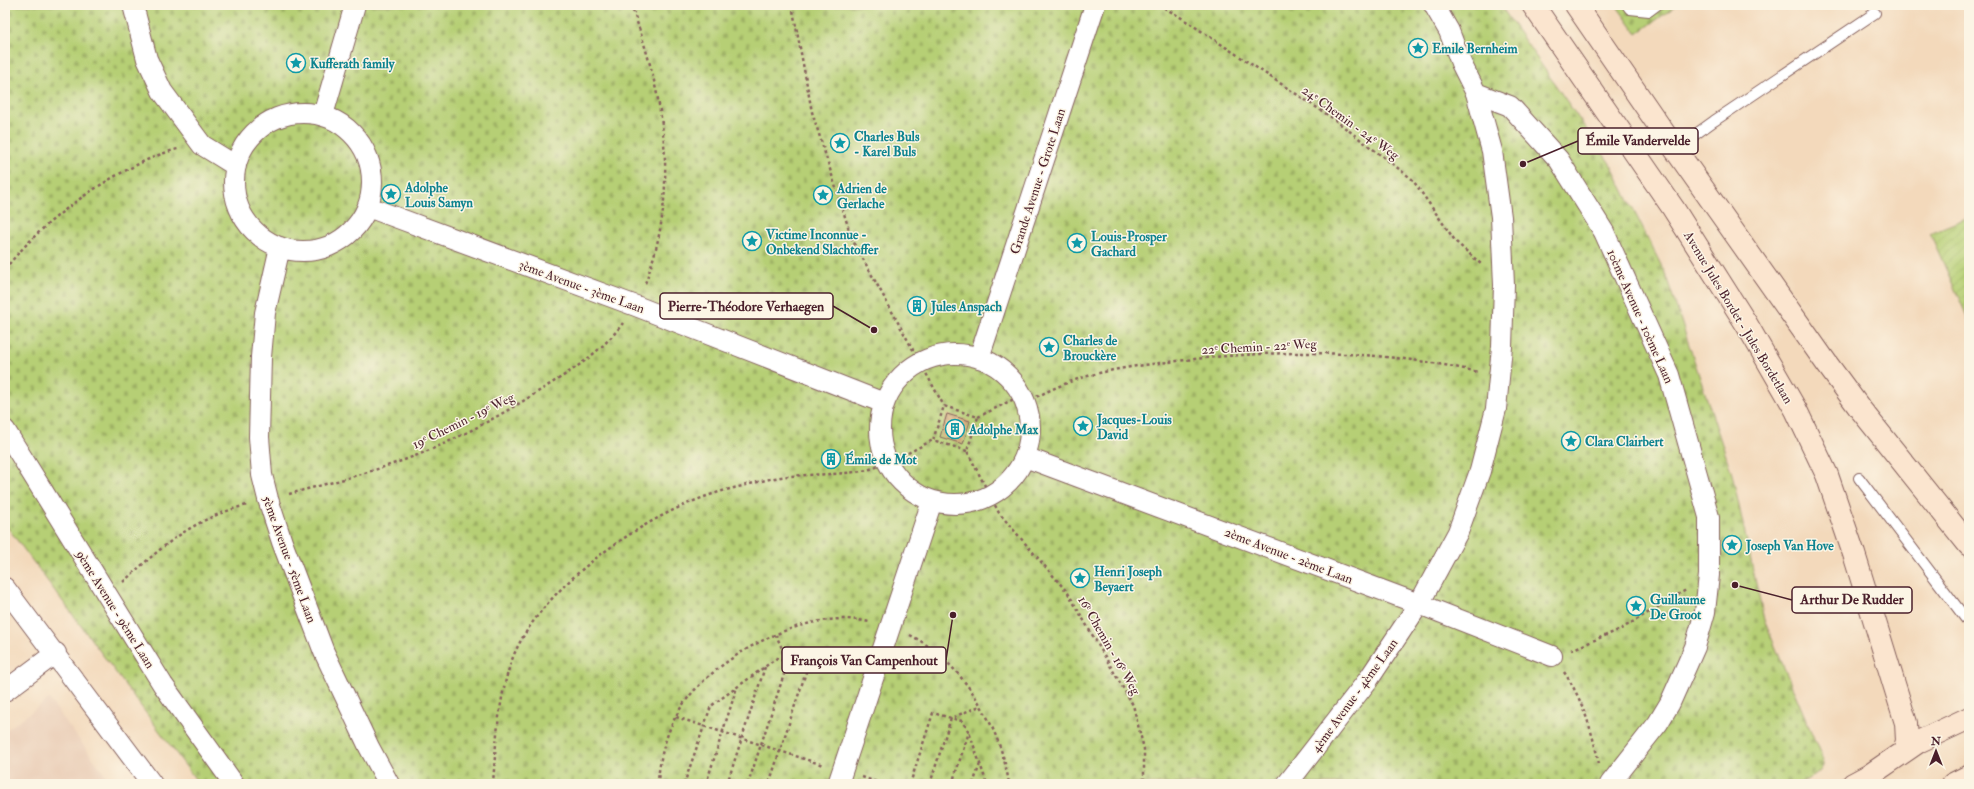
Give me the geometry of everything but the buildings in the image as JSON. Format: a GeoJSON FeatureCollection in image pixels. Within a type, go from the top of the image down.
{"type":"FeatureCollection","features":[{"type":"Feature","properties":{"kind":"main road","name":"Avenue Jules Bordet - Jules Bordetlaan"},"geometry":{"type":"LineString","coordinates":[[1533,5],[1672,208],[1747,324],[1796,410],[1827,475],[1854,554],[1906,723],[1907,741],[1904,751]]}},
{"type":"Feature","properties":{"kind":"main road"},"geometry":{"type":"LineString","coordinates":[[1576,5],[1675,149],[1861,410],[1969,545]]}},
{"type":"Feature","properties":{"kind":"main road"},"geometry":{"type":"LineString","coordinates":[[1853,784],[1918,742],[1969,718]]}},
{"type":"Feature","properties":{"kind":"main road"},"geometry":{"type":"LineString","coordinates":[[1953,784],[1969,776]]}},
{"type":"Feature","properties":{"kind":"street"},"geometry":{"type":"LineString","coordinates":[[133,5],[147,59],[162,91],[202,144],[236,166]]}},
{"type":"Feature","properties":{"kind":"street"},"geometry":{"type":"LineString","coordinates":[[323,115],[355,5]]}},
{"type":"Feature","properties":{"kind":"street","name":"Grande Avenue - Grote Laan"},"geometry":{"type":"LineString","coordinates":[[979,358],[1095,5]]}},
{"type":"Feature","properties":{"kind":"street","name":"4ème Avenue - 4ème Laan"},"geometry":{"type":"LineString","coordinates":[[1286,784],[1368,680],[1418,604],[1458,532],[1480,471],[1496,409],[1502,347],[1504,285],[1501,217],[1492,151],[1476,93],[1461,63],[1449,31],[1434,5]]}},
{"type":"Feature","properties":{"kind":"street","name":"10ème Avenue - 10ème Laan"},"geometry":{"type":"LineString","coordinates":[[1476,93],[1510,106],[1559,160],[1604,232],[1669,375],[1709,517],[1709,575],[1705,612],[1695,647],[1670,703],[1644,742],[1605,777]]}},
{"type":"Feature","properties":{"kind":"street"},"geometry":{"type":"LineString","coordinates":[[301,112],[323,115],[343,125],[360,141],[370,162],[372,185],[368,207],[357,226],[341,240],[322,248],[301,251],[280,247],[261,237],[246,222],[236,203],[233,181],[236,166],[246,141],[261,126],[280,116],[301,112]]}},
{"type":"Feature","properties":{"kind":"street","name":"3ème Avenue - 3ème Laan"},"geometry":{"type":"LineString","coordinates":[[368,207],[636,306],[884,403]]}},
{"type":"Feature","properties":{"kind":"street","name":"5ème Avenue - 5ème Laan"},"geometry":{"type":"LineString","coordinates":[[280,247],[265,313],[261,357],[259,437],[262,475],[268,499],[324,652],[369,747],[389,784]]}},
{"type":"Feature","properties":{"kind":"street"},"geometry":{"type":"LineString","coordinates":[[948,354],[964,354],[979,358],[996,366],[1011,379],[1024,399],[1031,429],[1025,457],[1011,480],[990,496],[971,503],[951,504],[932,501],[914,492],[899,479],[888,462],[881,436],[880,423],[884,403],[893,387],[904,374],[932,357],[948,354]]}},
{"type":"Feature","properties":{"kind":"street","name":"9ème Avenue - 9ème Laan"},"geometry":{"type":"LineString","coordinates":[[5,430],[163,685],[234,784]]}},
{"type":"Feature","properties":{"kind":"street","name":"2ème Avenue - 2ème Laan"},"geometry":{"type":"LineString","coordinates":[[1025,457],[1418,604],[1552,656]]}},
{"type":"Feature","properties":{"kind":"street"},"geometry":{"type":"LineString","coordinates":[[841,778],[932,501]]}},
{"type":"Feature","properties":{"kind":"street"},"geometry":{"type":"LineString","coordinates":[[5,588],[56,653],[152,784]]}},
{"type":"Feature","properties":{"kind":"street"},"geometry":{"type":"LineString","coordinates":[[5,691],[56,653]]}},
{"type":"Feature","properties":{"kind":"lane"},"geometry":{"type":"LineString","coordinates":[[1627,5],[1630,9],[1649,11],[1657,5]]}},
{"type":"Feature","properties":{"kind":"lane"},"geometry":{"type":"LineString","coordinates":[[1675,149],[1714,121],[1875,13]]}},
{"type":"Feature","properties":{"kind":"lane"},"geometry":{"type":"LineString","coordinates":[[1859,478],[1969,623]]}},
{"type":"Feature","properties":{"kind":"path","name":"19ᵉ Chemin - 19ᵉ Weg"},"geometry":{"type":"LineString","coordinates":[[108,596],[161,547],[196,523],[236,508],[386,466],[441,445],[511,409],[579,366],[614,336],[636,306],[656,252],[662,223],[666,180],[665,148],[660,105],[642,36],[631,5]]}},
{"type":"Feature","properties":{"kind":"path"},"geometry":{"type":"LineString","coordinates":[[493,784],[496,745],[506,683],[518,646],[541,612],[568,582],[599,556],[643,526],[686,504],[736,487],[788,476],[838,474],[863,471],[888,462],[934,440],[967,451],[978,417],[944,406],[852,239],[812,112],[792,5]]}},
{"type":"Feature","properties":{"kind":"path","name":"24ᵉ Chemin - 24ᵉ Weg"},"geometry":{"type":"LineString","coordinates":[[1159,5],[1177,15],[1331,117],[1412,179],[1456,242],[1504,285]]}},
{"type":"Feature","properties":{"kind":"path"},"geometry":{"type":"LineString","coordinates":[[5,269],[28,242],[66,208],[100,185],[139,164],[168,152],[202,144]]}},
{"type":"Feature","properties":{"kind":"path","name":"22ᵉ Chemin - 22ᵉ Weg"},"geometry":{"type":"LineString","coordinates":[[978,417],[1076,380],[1150,364],[1226,356],[1318,353],[1372,355],[1437,362],[1499,377]]}},
{"type":"Feature","properties":{"kind":"path"},"geometry":{"type":"LineString","coordinates":[[934,440],[944,406]]}},
{"type":"Feature","properties":{"kind":"path","name":"16ᵉ Chemin - 16ᵉ Weg"},"geometry":{"type":"LineString","coordinates":[[967,451],[999,513],[1068,593],[1133,705],[1144,749],[1144,784]]}},
{"type":"Feature","properties":{"kind":"path"},"geometry":{"type":"LineString","coordinates":[[1605,777],[1578,695],[1552,656],[1621,629],[1663,605],[1709,575]]}},
{"type":"Feature","properties":{"kind":"path"},"geometry":{"type":"LineString","coordinates":[[658,784],[663,750],[676,717],[686,700],[704,680],[724,664],[776,635],[814,623],[837,619],[864,620],[890,627],[923,642],[949,663],[972,692],[990,723],[1004,758],[1009,784]]}},
{"type":"Feature","properties":{"kind":"path"},"geometry":{"type":"LineString","coordinates":[[748,784],[788,662],[776,635]]}},
{"type":"Feature","properties":{"kind":"path"},"geometry":{"type":"LineString","coordinates":[[684,784],[711,706],[777,658],[807,669],[769,784]]}},
{"type":"Feature","properties":{"kind":"path"},"geometry":{"type":"LineString","coordinates":[[727,784],[765,666]]}},
{"type":"Feature","properties":{"kind":"path"},"geometry":{"type":"LineString","coordinates":[[706,784],[737,686]]}},
{"type":"Feature","properties":{"kind":"path"},"geometry":{"type":"LineString","coordinates":[[930,784],[951,718],[980,706]]}},
{"type":"Feature","properties":{"kind":"path"},"geometry":{"type":"LineString","coordinates":[[910,784],[933,713],[962,721],[969,732],[986,784]]}},
{"type":"Feature","properties":{"kind":"path"},"geometry":{"type":"LineString","coordinates":[[676,717],[780,751],[841,778],[882,784]]}},
{"type":"Feature","properties":{"kind":"path"},"geometry":{"type":"LineString","coordinates":[[952,784],[969,732]]}},
{"type":"Feature","properties":{"kind":"path"},"geometry":{"type":"LineString","coordinates":[[973,784],[980,764]]}},
{"type":"Feature","properties":{"kind":"shaded area"},"geometry":{"type":"Polygon","coordinates":[[[49,699],[112,784],[5,784],[5,731],[49,699]]]}},
{"type":"Feature","properties":{"kind":"green space"},"geometry":{"type":"Polygon","coordinates":[[[5,5],[1500,5],[1611,165],[1665,273],[1732,474],[1764,620],[1823,760],[1823,765],[1819,772],[1811,778],[1798,784],[199,784],[5,524],[5,5]]]}},
{"type":"Feature","properties":{"kind":"green space"},"geometry":{"type":"Polygon","coordinates":[[[1616,5],[1677,5],[1637,34],[1616,5]]]}},
{"type":"Feature","properties":{"kind":"green space"},"geometry":{"type":"Polygon","coordinates":[[[1969,217],[1969,321],[1930,233],[1969,217]]]}},
{"type":"Feature","properties":{"kind":"place","name":"Emile Bernheim"},"geometry":{"type":"Point","coordinates":[1418,48]}},
{"type":"Feature","properties":{"kind":"place","name":"Kufferath family"},"geometry":{"type":"Point","coordinates":[296,63]}},
{"type":"Feature","properties":{"kind":"place","name":"Charles Buls - Karel Buls"},"geometry":{"type":"Point","coordinates":[840,143]}},
{"type":"Feature","properties":{"kind":"place","name":"Émile Vandervelde"},"geometry":{"type":"Point","coordinates":[1523,164]}},
{"type":"Feature","properties":{"kind":"place","name":"Adolphe Louis Samyn"},"geometry":{"type":"Point","coordinates":[391,194]}},
{"type":"Feature","properties":{"kind":"place","name":"Adrien de Gerlache"},"geometry":{"type":"Point","coordinates":[823,195]}},
{"type":"Feature","properties":{"kind":"place","name":"Victime Inconnue - Onbekend Slachtoffer"},"geometry":{"type":"Point","coordinates":[752,241]}},
{"type":"Feature","properties":{"kind":"place","name":"Louis-Prosper Gachard"},"geometry":{"type":"Point","coordinates":[1077,243]}},
{"type":"Feature","properties":{"kind":"place","name":"Jules Anspach"},"geometry":{"type":"Point","coordinates":[917,306]}},
{"type":"Feature","properties":{"kind":"place","name":"Pierre-Théodore Verhaegen"},"geometry":{"type":"Point","coordinates":[874,330]}},
{"type":"Feature","properties":{"kind":"place","name":"Charles de Brouckère"},"geometry":{"type":"Point","coordinates":[1049,347]}},
{"type":"Feature","properties":{"kind":"place","name":"Jacques-Louis David"},"geometry":{"type":"Point","coordinates":[1083,426]}},
{"type":"Feature","properties":{"kind":"place","name":"Adolphe Max"},"geometry":{"type":"Point","coordinates":[955,429]}},
{"type":"Feature","properties":{"kind":"place","name":"Clara Clairbert"},"geometry":{"type":"Point","coordinates":[1571,441]}},
{"type":"Feature","properties":{"kind":"place","name":"Émile de Mot"},"geometry":{"type":"Point","coordinates":[831,459]}},
{"type":"Feature","properties":{"kind":"place","name":"Joseph Van Hove"},"geometry":{"type":"Point","coordinates":[1732,545]}},
{"type":"Feature","properties":{"kind":"place","name":"Henri Joseph Beyaert"},"geometry":{"type":"Point","coordinates":[1080,578]}},
{"type":"Feature","properties":{"kind":"place","name":"Arthur De Rudder"},"geometry":{"type":"Point","coordinates":[1735,585]}},
{"type":"Feature","properties":{"kind":"place","name":"Guillaume De Groot"},"geometry":{"type":"Point","coordinates":[1636,606]}},
{"type":"Feature","properties":{"kind":"place","name":"François Van Campenhout"},"geometry":{"type":"Point","coordinates":[953,615]}}]}
